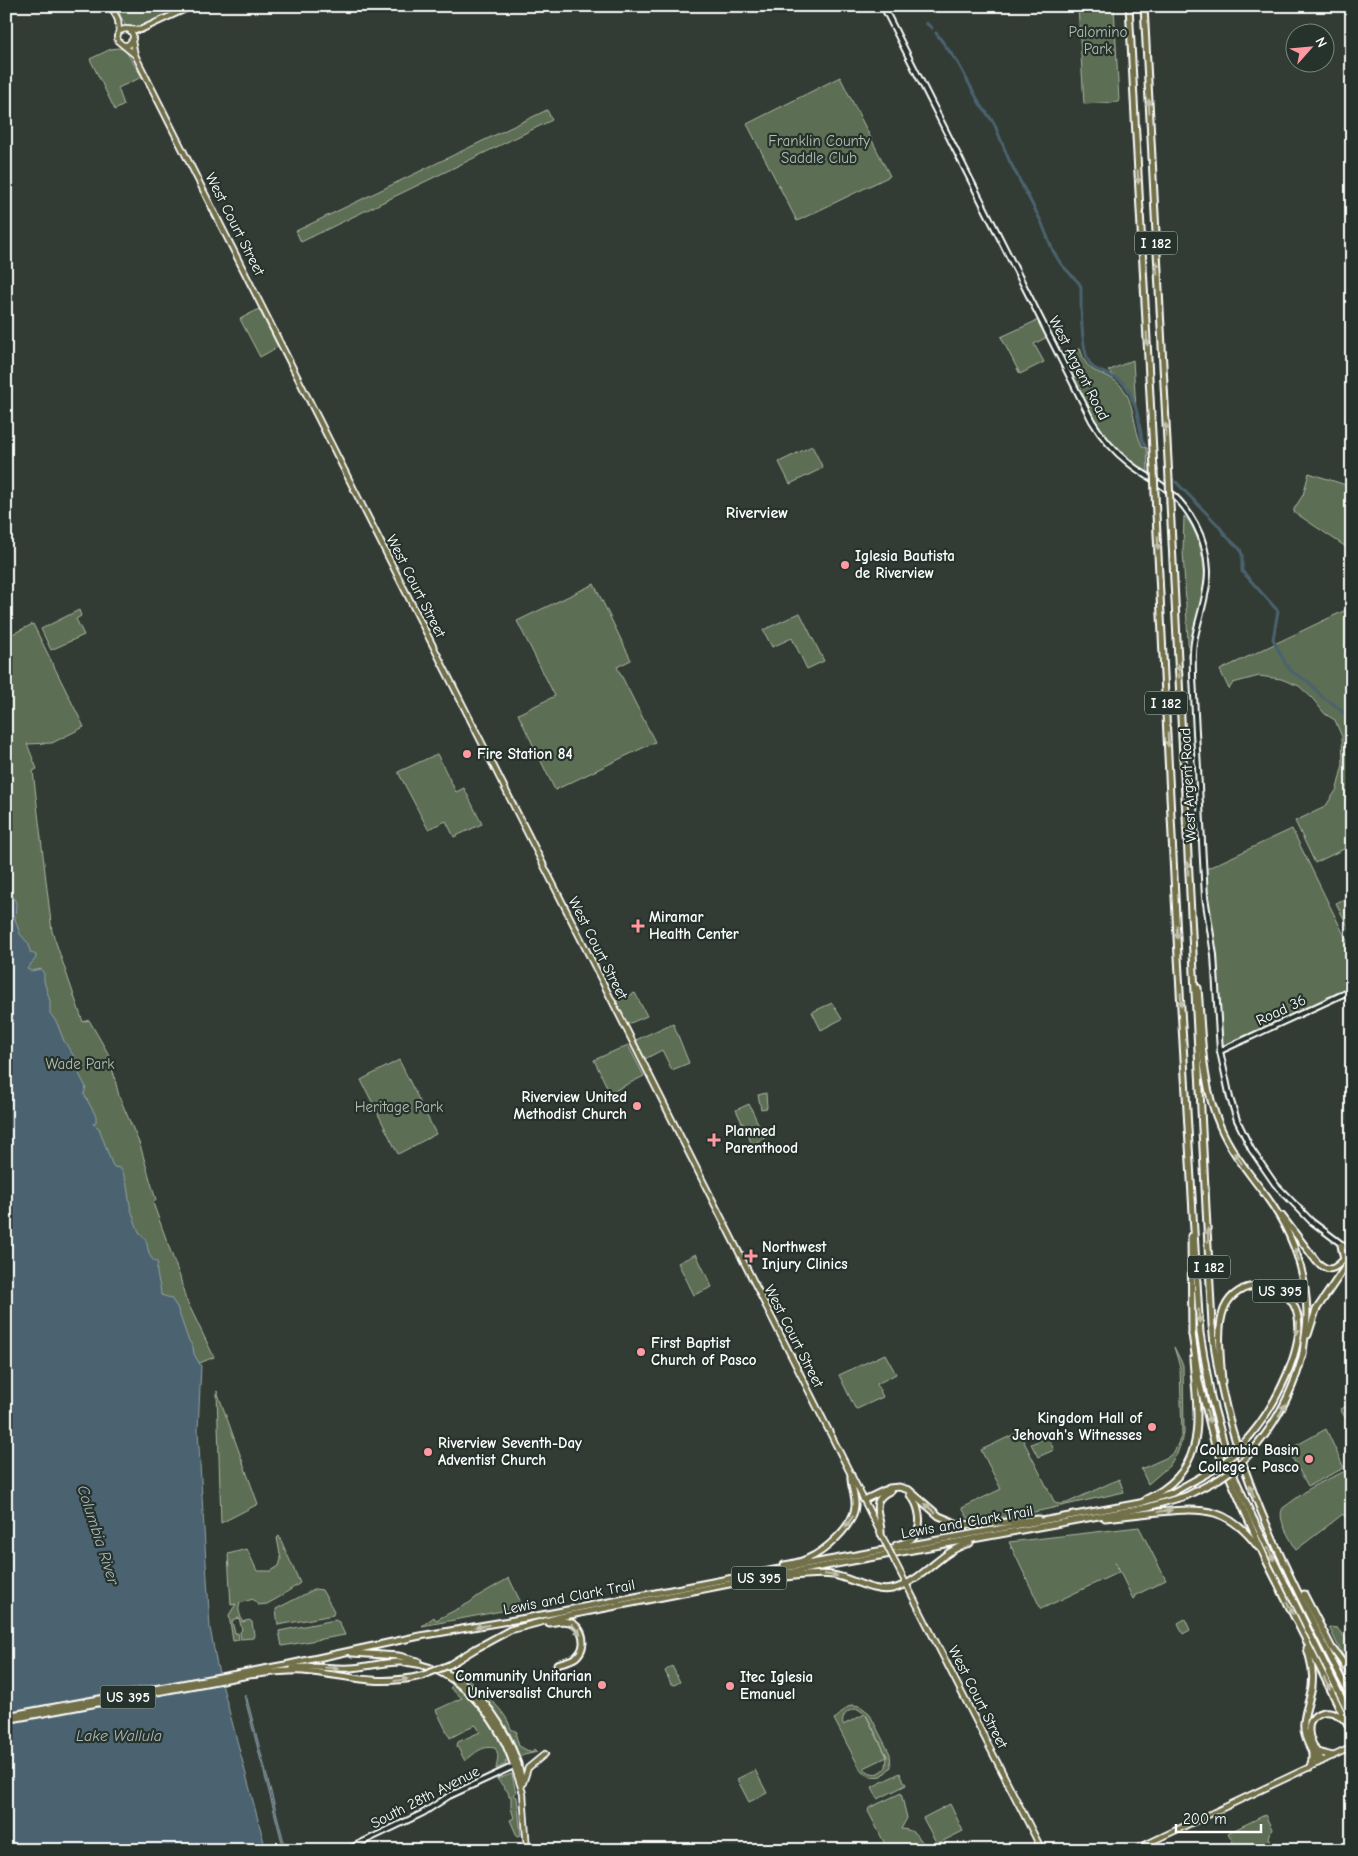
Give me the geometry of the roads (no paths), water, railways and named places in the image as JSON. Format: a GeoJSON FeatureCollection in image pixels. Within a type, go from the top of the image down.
{"type":"FeatureCollection","features":[{"type":"Feature","properties":{"kind":"highway","name":"I 182"},"geometry":{"type":"LineString","coordinates":[[1129,6],[1191,1180],[1202,1349],[1211,1397],[1224,1444],[1248,1508],[1352,1719]]}},
{"type":"Feature","properties":{"kind":"highway","name":"I 182"},"geometry":{"type":"LineString","coordinates":[[1144,6],[1215,1357],[1224,1405],[1240,1459],[1259,1509],[1352,1700]]}},
{"type":"Feature","properties":{"kind":"highway"},"geometry":{"type":"LineString","coordinates":[[1191,917],[1194,924],[1204,1060],[1210,1099],[1220,1127],[1229,1144],[1267,1198],[1321,1266],[1332,1268],[1352,1255]]}},
{"type":"Feature","properties":{"kind":"highway"},"geometry":{"type":"LineString","coordinates":[[1137,1503],[1152,1496],[1172,1482],[1185,1466],[1194,1447],[1198,1420],[1192,1334],[1191,1180]]}},
{"type":"Feature","properties":{"kind":"highway"},"geometry":{"type":"LineString","coordinates":[[1267,1198],[1285,1228],[1300,1265],[1307,1314],[1303,1354]]}},
{"type":"Feature","properties":{"kind":"highway"},"geometry":{"type":"LineString","coordinates":[[1342,1244],[1344,1260]]}},
{"type":"Feature","properties":{"kind":"highway"},"geometry":{"type":"LineString","coordinates":[[1064,1523],[1167,1503],[1196,1492],[1239,1465],[1271,1428],[1286,1402],[1295,1383],[1316,1310],[1352,1255]]}},
{"type":"Feature","properties":{"kind":"highway"},"geometry":{"type":"LineString","coordinates":[[1343,1270],[1352,1265]]}},
{"type":"Feature","properties":{"kind":"highway","name":"US 395"},"geometry":{"type":"LineString","coordinates":[[1137,1503],[1140,1504],[1172,1493],[1215,1469],[1233,1455],[1272,1407],[1280,1392],[1294,1354],[1298,1321],[1296,1310],[1290,1300],[1282,1292],[1271,1287],[1245,1288],[1234,1294],[1225,1307],[1220,1324],[1224,1405]]}},
{"type":"Feature","properties":{"kind":"highway"},"geometry":{"type":"LineString","coordinates":[[1192,1334],[1199,1381],[1214,1442],[1266,1560]]}},
{"type":"Feature","properties":{"kind":"highway"},"geometry":{"type":"LineString","coordinates":[[774,1570],[784,1565],[805,1560],[816,1554],[848,1524],[854,1514],[855,1506],[850,1482],[851,1475]]}},
{"type":"Feature","properties":{"kind":"highway"},"geometry":{"type":"LineString","coordinates":[[864,1500],[889,1488],[899,1487],[908,1490],[939,1516],[958,1524],[978,1525],[1039,1519],[1044,1521]]}},
{"type":"Feature","properties":{"kind":"highway"},"geometry":{"type":"LineString","coordinates":[[881,1534],[881,1526],[876,1508],[880,1498],[893,1490],[901,1490],[908,1493],[913,1498],[917,1507],[918,1531],[910,1540],[895,1545],[891,1549]]}},
{"type":"Feature","properties":{"kind":"highway","name":"Lewis and Clark Trail"},"geometry":{"type":"LineString","coordinates":[[6,1720],[249,1673],[420,1636],[526,1618],[774,1570],[1009,1529],[1137,1503]]}},
{"type":"Feature","properties":{"kind":"highway","name":"US 395"},"geometry":{"type":"LineString","coordinates":[[1064,1523],[1182,1509],[1203,1510],[1221,1515],[1240,1526],[1258,1546],[1266,1560],[1352,1734]]}},
{"type":"Feature","properties":{"kind":"highway","name":"Lewis and Clark Trail"},"geometry":{"type":"LineString","coordinates":[[6,1716],[249,1673],[310,1672],[380,1681],[421,1676],[449,1665],[510,1630],[560,1617],[765,1577],[1064,1523]]}},
{"type":"Feature","properties":{"kind":"highway"},"geometry":{"type":"LineString","coordinates":[[765,1577],[772,1579],[832,1575],[882,1590],[906,1585],[955,1548],[1003,1536],[1009,1532]]}},
{"type":"Feature","properties":{"kind":"highway"},"geometry":{"type":"LineString","coordinates":[[1271,1535],[1275,1538],[1328,1641],[1352,1675]]}},
{"type":"Feature","properties":{"kind":"highway"},"geometry":{"type":"LineString","coordinates":[[498,1636],[561,1621],[574,1624],[579,1629],[582,1637],[581,1651],[573,1659],[557,1664]]}},
{"type":"Feature","properties":{"kind":"highway"},"geometry":{"type":"LineString","coordinates":[[1298,1624],[1314,1673],[1304,1729],[1320,1762]]}},
{"type":"Feature","properties":{"kind":"highway"},"geometry":{"type":"LineString","coordinates":[[328,1656],[362,1653],[399,1656],[426,1664],[455,1678],[479,1696],[498,1719],[507,1735],[516,1765]]}},
{"type":"Feature","properties":{"kind":"highway"},"geometry":{"type":"LineString","coordinates":[[283,1671],[308,1667],[352,1668],[399,1662],[424,1667],[452,1681],[476,1699],[485,1709],[502,1736],[516,1765]]}},
{"type":"Feature","properties":{"kind":"highway"},"geometry":{"type":"LineString","coordinates":[[1310,1767],[1314,1751],[1309,1736],[1309,1729],[1311,1720],[1318,1714],[1330,1711],[1339,1715],[1352,1734]]}},
{"type":"Feature","properties":{"kind":"highway"},"geometry":{"type":"LineString","coordinates":[[1314,1751],[1333,1756]]}},
{"type":"Feature","properties":{"kind":"main road"},"geometry":{"type":"LineString","coordinates":[[112,6],[118,20],[119,31],[117,39],[124,45],[128,44],[140,30]]}},
{"type":"Feature","properties":{"kind":"main road"},"geometry":{"type":"LineString","coordinates":[[119,31],[140,30],[192,6]]}},
{"type":"Feature","properties":{"kind":"main road","name":"West Argent Road"},"geometry":{"type":"LineString","coordinates":[[883,6],[1092,422],[1103,437],[1132,466],[1164,487],[1176,498],[1194,522],[1204,545],[1207,561],[1207,583],[1194,642],[1193,662],[1205,897],[1214,955],[1220,1051],[1226,1087],[1242,1130],[1256,1156],[1275,1184],[1294,1206],[1342,1244],[1352,1255]]}},
{"type":"Feature","properties":{"kind":"main road"},"geometry":{"type":"LineString","coordinates":[[118,20],[128,30],[133,39]]}},
{"type":"Feature","properties":{"kind":"main road","name":"West Court Street"},"geometry":{"type":"LineString","coordinates":[[133,39],[135,55],[906,1585],[1042,1850]]}},
{"type":"Feature","properties":{"kind":"main road","name":"West Court Street"},"geometry":{"type":"LineString","coordinates":[[124,45],[135,55]]}},
{"type":"Feature","properties":{"kind":"main road","name":"Road 36"},"geometry":{"type":"LineString","coordinates":[[1220,1051],[1352,990]]}},
{"type":"Feature","properties":{"kind":"main road"},"geometry":{"type":"LineString","coordinates":[[1134,1850],[1352,1747]]}},
{"type":"Feature","properties":{"kind":"main road"},"geometry":{"type":"LineString","coordinates":[[527,1850],[523,1783],[528,1768],[545,1754]]}},
{"type":"Feature","properties":{"kind":"main road"},"geometry":{"type":"LineString","coordinates":[[516,1765],[523,1783]]}},
{"type":"Feature","properties":{"kind":"main road"},"geometry":{"type":"LineString","coordinates":[[516,1765],[523,1793]]}},
{"type":"Feature","properties":{"kind":"main road","name":"South 28th Avenue"},"geometry":{"type":"LineString","coordinates":[[346,1850],[423,1813],[449,1796],[516,1765]]}},
{"type":"Feature","properties":{"kind":"water"},"geometry":{"type":"Polygon","coordinates":[[[6,765],[11,803],[6,816],[6,765]]]}},
{"type":"Feature","properties":{"kind":"water","name":"Lake Wallula"},"geometry":{"type":"Polygon","coordinates":[[[6,833],[11,891],[16,903],[15,919],[20,934],[29,944],[30,952],[36,955],[36,958],[27,969],[31,971],[41,969],[44,974],[44,981],[50,1001],[50,1013],[75,1058],[80,1076],[86,1087],[84,1094],[96,1116],[96,1122],[93,1124],[99,1128],[112,1164],[114,1167],[120,1168],[123,1173],[137,1227],[145,1238],[151,1257],[158,1263],[157,1270],[161,1295],[171,1298],[177,1307],[194,1354],[201,1366],[198,1430],[210,1628],[217,1665],[266,1850],[6,1850],[6,833]]]}},
{"type":"Feature","properties":{"kind":"water"},"geometry":{"type":"Polygon","coordinates":[[[244,1695],[246,1695],[286,1850],[284,1850],[244,1695]]]}},
{"type":"Feature","properties":{"kind":"waterway"},"geometry":{"type":"LineString","coordinates":[[926,23],[932,28]]}},
{"type":"Feature","properties":{"kind":"waterway"},"geometry":{"type":"LineString","coordinates":[[936,33],[958,63],[980,104],[994,123],[1009,160],[1041,221],[1053,251],[1061,264],[1079,283],[1081,287],[1081,318],[1084,343],[1089,363],[1094,368],[1120,381],[1127,388],[1132,397],[1145,445]]}},
{"type":"Feature","properties":{"kind":"waterway"},"geometry":{"type":"LineString","coordinates":[[1176,482],[1240,549],[1242,571],[1278,611],[1273,639],[1285,663],[1292,672],[1309,682],[1323,698],[1348,716],[1351,727],[1352,753]]}},
{"type":"Feature","properties":{"kind":"place","name":"Iglesia Bautista de Riverview"},"geometry":{"type":"Point","coordinates":[845,565]}},
{"type":"Feature","properties":{"kind":"place","name":"Fire Station 84"},"geometry":{"type":"Point","coordinates":[467,754]}},
{"type":"Feature","properties":{"kind":"place","name":"Miramar Health Center"},"geometry":{"type":"Point","coordinates":[638,926]}},
{"type":"Feature","properties":{"kind":"place","name":"Riverview United Methodist Church"},"geometry":{"type":"Point","coordinates":[637,1106]}},
{"type":"Feature","properties":{"kind":"place","name":"Planned Parenthood"},"geometry":{"type":"Point","coordinates":[714,1140]}},
{"type":"Feature","properties":{"kind":"place","name":"Northwest Injury Clinics"},"geometry":{"type":"Point","coordinates":[751,1256]}},
{"type":"Feature","properties":{"kind":"place","name":"First Baptist Church of Pasco"},"geometry":{"type":"Point","coordinates":[641,1352]}},
{"type":"Feature","properties":{"kind":"place","name":"Kingdom Hall of Jehovah's Witnesses"},"geometry":{"type":"Point","coordinates":[1152,1427]}},
{"type":"Feature","properties":{"kind":"place","name":"Riverview Seventh-Day Adventist Church"},"geometry":{"type":"Point","coordinates":[428,1452]}},
{"type":"Feature","properties":{"kind":"place","name":"Columbia Basin College - Pasco"},"geometry":{"type":"Point","coordinates":[1309,1459]}},
{"type":"Feature","properties":{"kind":"place","name":"Community Unitarian Universalist Church"},"geometry":{"type":"Point","coordinates":[602,1685]}},
{"type":"Feature","properties":{"kind":"place","name":"Itec Iglesia Emanuel"},"geometry":{"type":"Point","coordinates":[730,1686]}},
{"type":"Feature","properties":{"kind":"district","name":"Riverview"},"geometry":{"type":"Point","coordinates":[757,513]}},
{"type":"Feature","properties":{"kind":"park label","name":"Palomino Park"},"geometry":{"type":"Point","coordinates":[1098,40]}},
{"type":"Feature","properties":{"kind":"park label","name":"Franklin County Saddle Club"},"geometry":{"type":"Point","coordinates":[819,150]}},
{"type":"Feature","properties":{"kind":"park label","name":"Wade Park"},"geometry":{"type":"Point","coordinates":[80,1064]}},
{"type":"Feature","properties":{"kind":"park label","name":"Heritage Park"},"geometry":{"type":"Point","coordinates":[399,1107]}},
{"type":"Feature","properties":{"kind":"water label","name":"Columbia River"},"geometry":{"type":"Point","coordinates":[98,1535]}}]}
